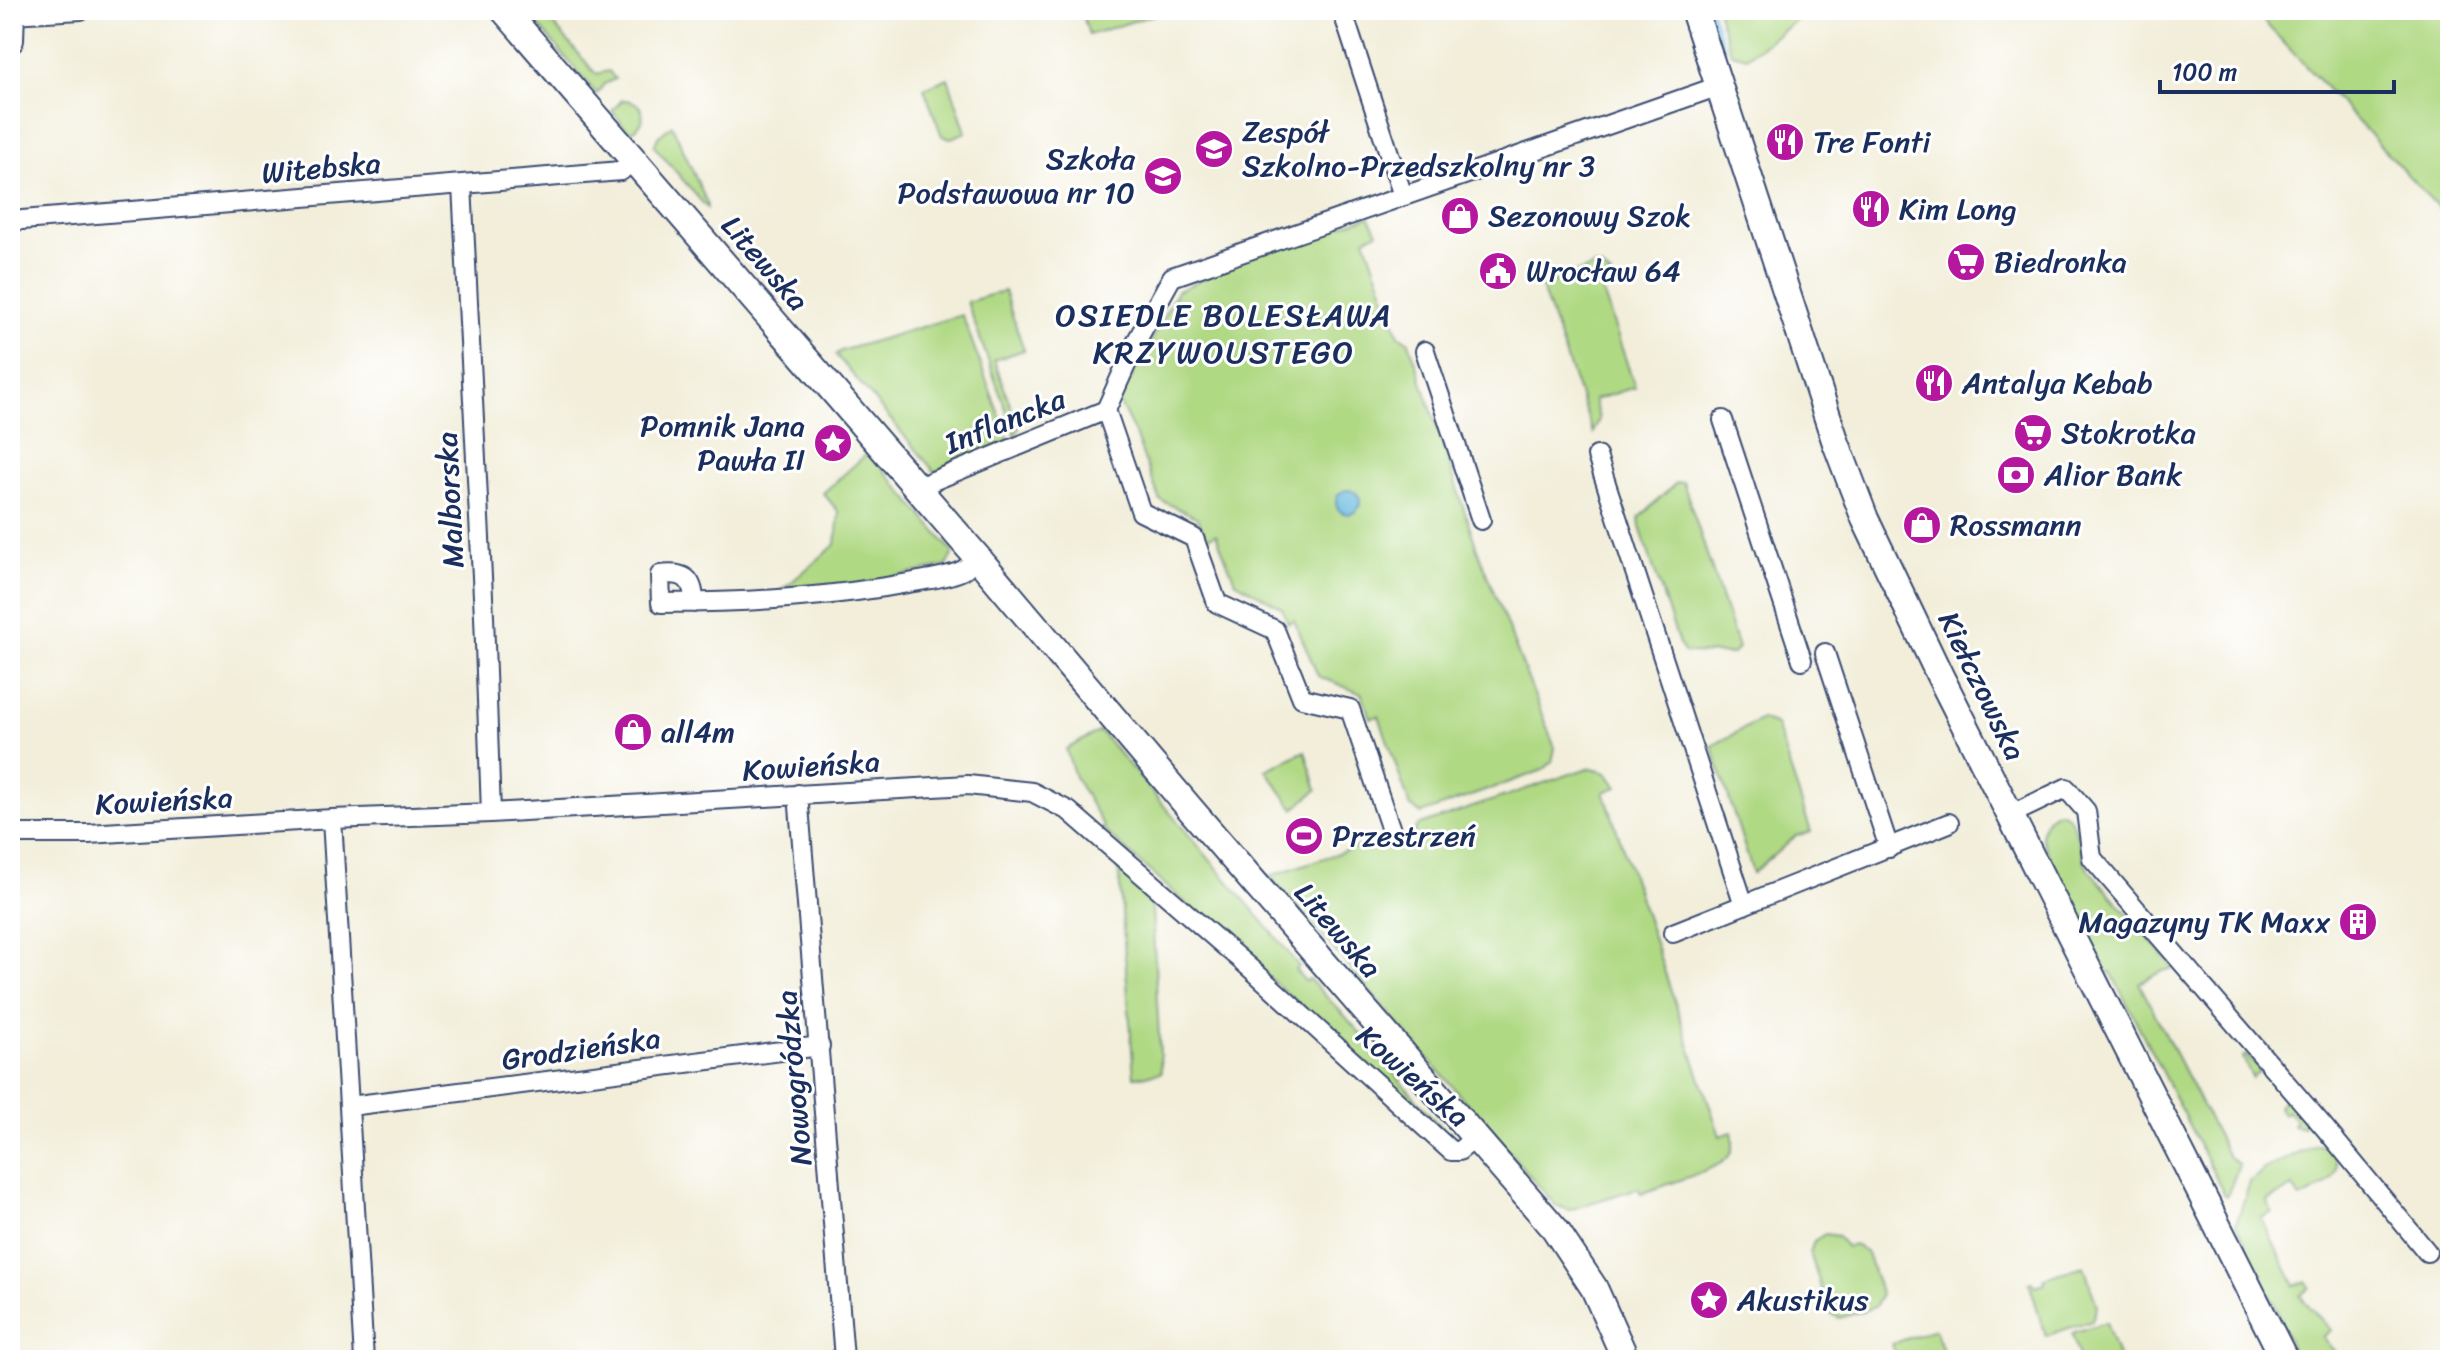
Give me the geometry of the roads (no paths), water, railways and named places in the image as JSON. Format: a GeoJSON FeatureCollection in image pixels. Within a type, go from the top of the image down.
{"type":"FeatureCollection","features":[{"type":"Feature","properties":{"kind":"street"},"geometry":{"type":"LineString","coordinates":[[10,40],[11,12],[81,10]]}},
{"type":"Feature","properties":{"kind":"street","name":"Litewska"},"geometry":{"type":"LineString","coordinates":[[504,10],[1555,1229],[1576,1259],[1611,1323],[1626,1360]]}},
{"type":"Feature","properties":{"kind":"street"},"geometry":{"type":"LineString","coordinates":[[1342,10],[1403,196]]}},
{"type":"Feature","properties":{"kind":"street","name":"Kiełczowska"},"geometry":{"type":"LineString","coordinates":[[1694,10],[1851,486],[1940,676],[2285,1360]]}},
{"type":"Feature","properties":{"kind":"street","name":"Inflancka"},"geometry":{"type":"LineString","coordinates":[[919,491],[928,483],[1106,410],[1137,340],[1172,277],[1719,86]]}},
{"type":"Feature","properties":{"kind":"street","name":"Witebska"},"geometry":{"type":"LineString","coordinates":[[10,221],[621,171],[633,160]]}},
{"type":"Feature","properties":{"kind":"street","name":"Malborska"},"geometry":{"type":"LineString","coordinates":[[462,185],[491,813]]}},
{"type":"Feature","properties":{"kind":"street"},"geometry":{"type":"LineString","coordinates":[[1425,351],[1481,520]]}},
{"type":"Feature","properties":{"kind":"street"},"geometry":{"type":"LineString","coordinates":[[1106,410],[1141,512],[1194,538],[1217,603],[1275,630],[1302,698],[1350,709],[1391,830]]}},
{"type":"Feature","properties":{"kind":"street"},"geometry":{"type":"LineString","coordinates":[[1723,420],[1802,660]]}},
{"type":"Feature","properties":{"kind":"street"},"geometry":{"type":"LineString","coordinates":[[1597,456],[1744,905]]}},
{"type":"Feature","properties":{"kind":"street"},"geometry":{"type":"LineString","coordinates":[[694,603],[855,593],[961,571],[977,557]]}},
{"type":"Feature","properties":{"kind":"street"},"geometry":{"type":"LineString","coordinates":[[1825,653],[1889,848]]}},
{"type":"Feature","properties":{"kind":"street","name":"Kowieńska"},"geometry":{"type":"LineString","coordinates":[[10,834],[88,834],[968,785],[1032,792],[1069,811],[1259,976],[1451,1151],[1459,1151],[1476,1137]]}},
{"type":"Feature","properties":{"kind":"street"},"geometry":{"type":"LineString","coordinates":[[2010,815],[2066,788],[2086,811],[2092,858],[2324,1127],[2427,1252]]}},
{"type":"Feature","properties":{"kind":"street","name":"Nowogródzka"},"geometry":{"type":"LineString","coordinates":[[798,794],[844,1358]]}},
{"type":"Feature","properties":{"kind":"street"},"geometry":{"type":"LineString","coordinates":[[332,819],[364,1360]]}},
{"type":"Feature","properties":{"kind":"street"},"geometry":{"type":"LineString","coordinates":[[1673,933],[1949,823]]}},
{"type":"Feature","properties":{"kind":"street","name":"Grodzieńska"},"geometry":{"type":"LineString","coordinates":[[350,1106],[820,1046]]}},
{"type":"Feature","properties":{"kind":"water"},"geometry":{"type":"Polygon","coordinates":[[[1348,490],[1356,494],[1360,502],[1356,510],[1348,514],[1340,510],[1336,502],[1340,494],[1348,490]]]}},
{"type":"Feature","properties":{"kind":"waterway"},"geometry":{"type":"LineString","coordinates":[[1710,10],[1723,49]]}},
{"type":"Feature","properties":{"kind":"place","name":"Tre Fonti"},"geometry":{"type":"Point","coordinates":[1785,142]}},
{"type":"Feature","properties":{"kind":"place","name":"Zespół Szkolno-Przedszkolny nr 3"},"geometry":{"type":"Point","coordinates":[1214,149]}},
{"type":"Feature","properties":{"kind":"place","name":"Szkoła Podstawowa nr 10"},"geometry":{"type":"Point","coordinates":[1163,176]}},
{"type":"Feature","properties":{"kind":"place","name":"Kim Long"},"geometry":{"type":"Point","coordinates":[1871,209]}},
{"type":"Feature","properties":{"kind":"place","name":"Sezonowy Szok"},"geometry":{"type":"Point","coordinates":[1460,216]}},
{"type":"Feature","properties":{"kind":"place","name":"Biedronka"},"geometry":{"type":"Point","coordinates":[1966,262]}},
{"type":"Feature","properties":{"kind":"place","name":"Wrocław 64"},"geometry":{"type":"Point","coordinates":[1498,271]}},
{"type":"Feature","properties":{"kind":"place","name":"Antalya Kebab"},"geometry":{"type":"Point","coordinates":[1934,383]}},
{"type":"Feature","properties":{"kind":"place","name":"Stokrotka"},"geometry":{"type":"Point","coordinates":[2033,433]}},
{"type":"Feature","properties":{"kind":"place","name":"Pomnik Jana Pawła II"},"geometry":{"type":"Point","coordinates":[833,443]}},
{"type":"Feature","properties":{"kind":"place","name":"Alior Bank"},"geometry":{"type":"Point","coordinates":[2016,475]}},
{"type":"Feature","properties":{"kind":"place","name":"Rossmann"},"geometry":{"type":"Point","coordinates":[1922,525]}},
{"type":"Feature","properties":{"kind":"place","name":"all4m"},"geometry":{"type":"Point","coordinates":[633,732]}},
{"type":"Feature","properties":{"kind":"place","name":"Przestrzeń"},"geometry":{"type":"Point","coordinates":[1304,836]}},
{"type":"Feature","properties":{"kind":"place","name":"Magazyny TK Maxx"},"geometry":{"type":"Point","coordinates":[2358,922]}},
{"type":"Feature","properties":{"kind":"place","name":"Akustikus"},"geometry":{"type":"Point","coordinates":[1709,1300]}},
{"type":"Feature","properties":{"kind":"district","name":"OSIEDLE BOLESŁAWA KRZYWOUSTEGO"},"geometry":{"type":"Point","coordinates":[1224,334]}}]}
